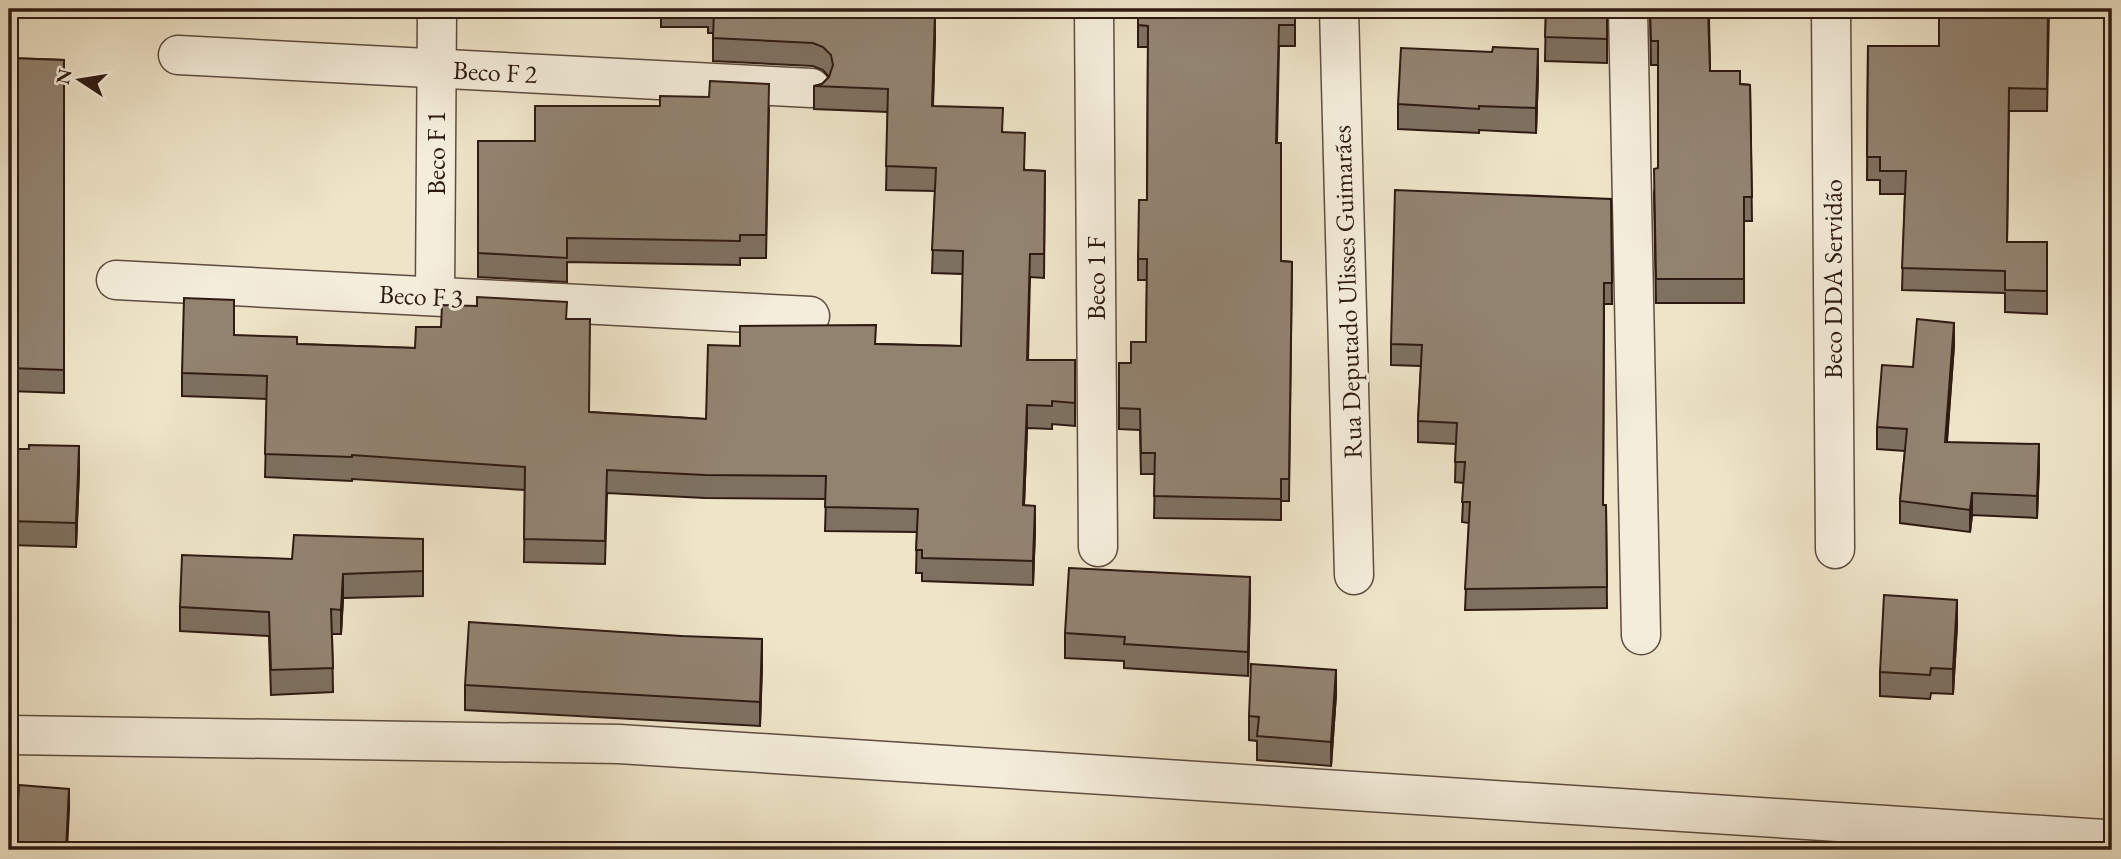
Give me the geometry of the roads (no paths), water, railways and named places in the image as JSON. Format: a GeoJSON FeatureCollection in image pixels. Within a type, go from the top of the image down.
{"type":"FeatureCollection","features":[{"type":"Feature","properties":{"kind":"street","name":"Beco F 1"},"geometry":{"type":"LineString","coordinates":[[435,296],[438,9]]}},
{"type":"Feature","properties":{"kind":"street","name":"Beco 1 F"},"geometry":{"type":"LineString","coordinates":[[1094,9],[1098,547]]}},
{"type":"Feature","properties":{"kind":"street","name":"Rua Deputado Ulisses Guimarães"},"geometry":{"type":"LineString","coordinates":[[1339,9],[1354,575]]}},
{"type":"Feature","properties":{"kind":"street"},"geometry":{"type":"LineString","coordinates":[[1628,9],[1641,635]]}},
{"type":"Feature","properties":{"kind":"street","name":"Beco DDA Servidão"},"geometry":{"type":"LineString","coordinates":[[1830,9],[1835,549]]}},
{"type":"Feature","properties":{"kind":"street","name":"Beco F 2"},"geometry":{"type":"LineString","coordinates":[[178,55],[811,88]]}},
{"type":"Feature","properties":{"kind":"street","name":"Beco F 3"},"geometry":{"type":"LineString","coordinates":[[116,280],[810,316]]}},
{"type":"Feature","properties":{"kind":"street"},"geometry":{"type":"LineString","coordinates":[[9,735],[619,744],[2104,839]]}}]}
